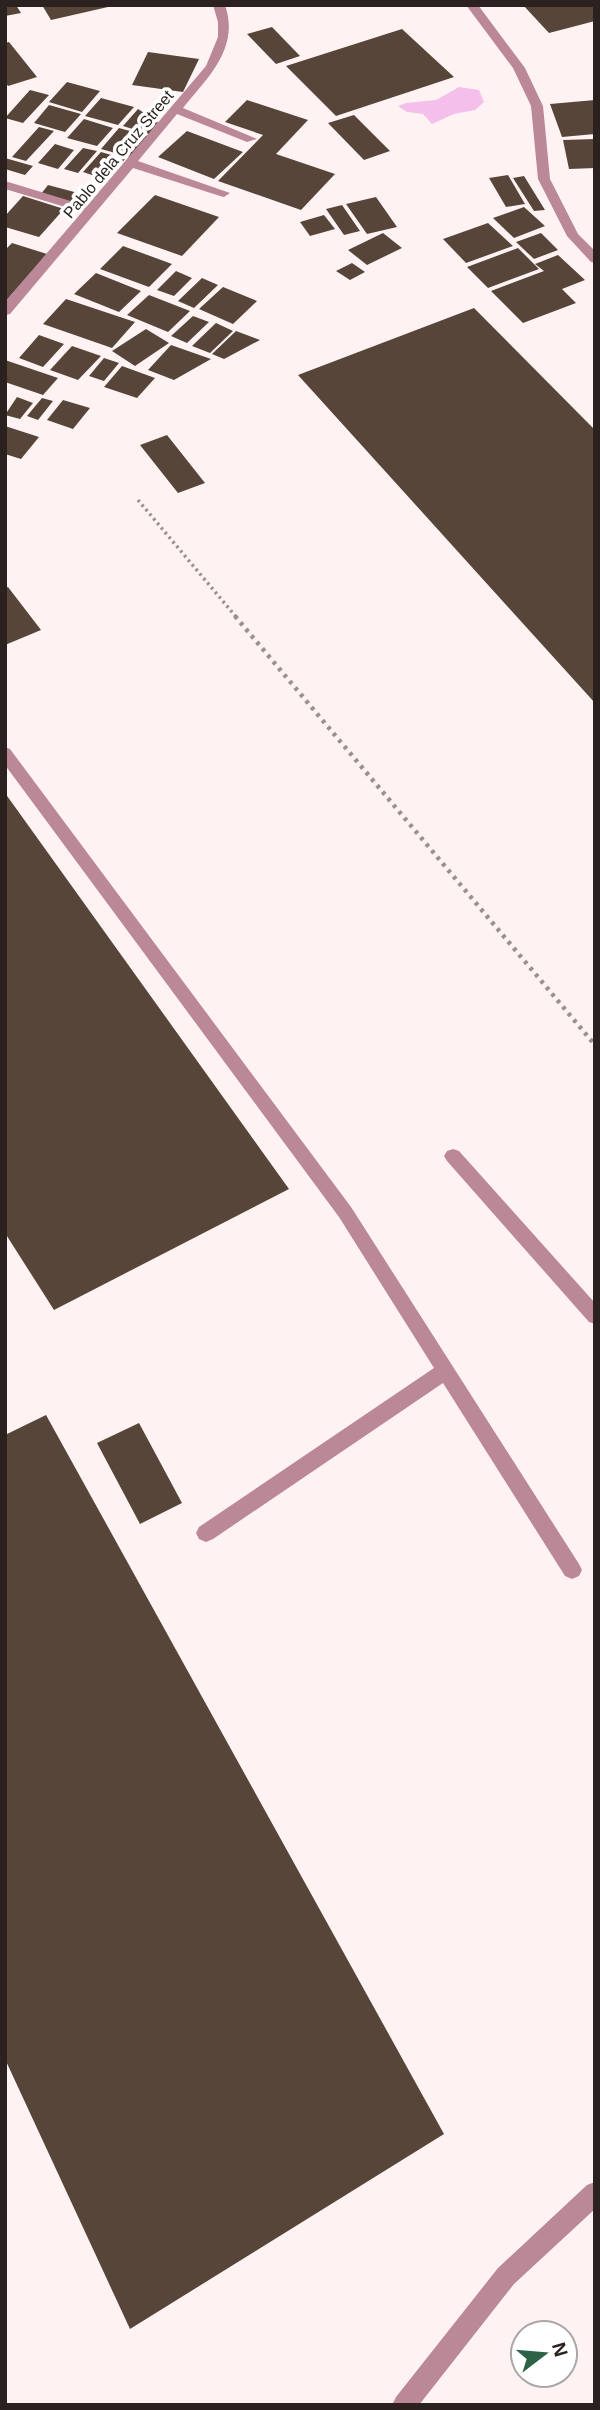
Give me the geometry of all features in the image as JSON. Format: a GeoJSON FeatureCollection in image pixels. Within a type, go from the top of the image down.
{"type":"FeatureCollection","features":[{"type":"Feature","properties":{"kind":"street","name":"Pablo dela Cruz Street"},"geometry":{"type":"LineString","coordinates":[[5,312],[211,67],[222,48],[226,32],[219,5]]}},
{"type":"Feature","properties":{"kind":"street"},"geometry":{"type":"LineString","coordinates":[[472,5],[519,68],[537,106],[544,179],[573,236],[595,259]]}},
{"type":"Feature","properties":{"kind":"street"},"geometry":{"type":"LineString","coordinates":[[177,110],[251,139]]}},
{"type":"Feature","properties":{"kind":"street"},"geometry":{"type":"LineString","coordinates":[[131,163],[224,193]]}},
{"type":"Feature","properties":{"kind":"street"},"geometry":{"type":"LineString","coordinates":[[5,185],[91,211]]}},
{"type":"Feature","properties":{"kind":"street"},"geometry":{"type":"LineString","coordinates":[[5,752],[345,1212],[572,1570]]}},
{"type":"Feature","properties":{"kind":"street"},"geometry":{"type":"LineString","coordinates":[[453,1156],[595,1316]]}},
{"type":"Feature","properties":{"kind":"street"},"geometry":{"type":"LineString","coordinates":[[206,1533],[445,1371]]}},
{"type":"Feature","properties":{"kind":"street"},"geometry":{"type":"LineString","coordinates":[[404,2405],[506,2276],[595,2193]]}},
{"type":"Feature","properties":{"kind":"path"},"geometry":{"type":"LineString","coordinates":[[138,500],[595,1045]]}},
{"type":"Feature","properties":{"kind":"shaded area"},"geometry":{"type":"Polygon","coordinates":[[[459,87],[479,90],[484,102],[475,110],[454,114],[432,124],[423,114],[407,112],[398,106],[436,100],[459,87]]]}},
{"type":"Feature","properties":{"kind":"building"},"geometry":{"type":"Polygon","coordinates":[[[5,5],[16,5],[21,13],[5,16],[5,5]]]}},
{"type":"Feature","properties":{"kind":"building"},"geometry":{"type":"Polygon","coordinates":[[[42,5],[107,5],[108,7],[51,20],[42,5]]]}},
{"type":"Feature","properties":{"kind":"building"},"geometry":{"type":"Polygon","coordinates":[[[523,5],[595,5],[595,21],[549,33],[523,5]]]}},
{"type":"Feature","properties":{"kind":"building"},"geometry":{"type":"Polygon","coordinates":[[[272,27],[300,56],[276,64],[247,34],[272,27]]]}},
{"type":"Feature","properties":{"kind":"building"},"geometry":{"type":"Polygon","coordinates":[[[402,29],[454,77],[336,116],[286,66],[402,29]]]}},
{"type":"Feature","properties":{"kind":"building"},"geometry":{"type":"Polygon","coordinates":[[[9,42],[37,77],[8,86],[5,82],[5,43],[9,42]]]}},
{"type":"Feature","properties":{"kind":"building"},"geometry":{"type":"Polygon","coordinates":[[[148,52],[199,59],[183,92],[132,85],[148,52]]]}},
{"type":"Feature","properties":{"kind":"building"},"geometry":{"type":"Polygon","coordinates":[[[67,82],[100,91],[82,112],[49,102],[67,82]]]}},
{"type":"Feature","properties":{"kind":"building"},"geometry":{"type":"Polygon","coordinates":[[[30,90],[49,95],[23,123],[5,118],[30,90]]]}},
{"type":"Feature","properties":{"kind":"building"},"geometry":{"type":"Polygon","coordinates":[[[101,98],[134,107],[118,125],[85,116],[101,98]]]}},
{"type":"Feature","properties":{"kind":"building"},"geometry":{"type":"Polygon","coordinates":[[[247,100],[308,120],[276,154],[335,174],[301,210],[218,181],[263,135],[225,122],[247,100]]]}},
{"type":"Feature","properties":{"kind":"building"},"geometry":{"type":"Polygon","coordinates":[[[595,100],[595,134],[562,137],[550,104],[595,100]]]}},
{"type":"Feature","properties":{"kind":"building"},"geometry":{"type":"Polygon","coordinates":[[[49,105],[81,114],[65,132],[34,123],[49,105]]]}},
{"type":"Feature","properties":{"kind":"building"},"geometry":{"type":"Polygon","coordinates":[[[138,109],[158,122],[149,134],[123,126],[138,109]]]}},
{"type":"Feature","properties":{"kind":"building"},"geometry":{"type":"Polygon","coordinates":[[[354,115],[390,151],[364,160],[328,123],[354,115]]]}},
{"type":"Feature","properties":{"kind":"building"},"geometry":{"type":"Polygon","coordinates":[[[84,119],[113,128],[97,146],[67,138],[84,119]]]}},
{"type":"Feature","properties":{"kind":"building"},"geometry":{"type":"Polygon","coordinates":[[[39,127],[54,131],[26,161],[12,157],[39,127]]]}},
{"type":"Feature","properties":{"kind":"building"},"geometry":{"type":"Polygon","coordinates":[[[119,128],[148,136],[130,157],[101,149],[119,128]]]}},
{"type":"Feature","properties":{"kind":"building"},"geometry":{"type":"Polygon","coordinates":[[[187,131],[243,152],[214,179],[158,157],[187,131]]]}},
{"type":"Feature","properties":{"kind":"building"},"geometry":{"type":"Polygon","coordinates":[[[595,139],[595,168],[569,169],[563,140],[595,139]]]}},
{"type":"Feature","properties":{"kind":"building"},"geometry":{"type":"Polygon","coordinates":[[[55,144],[74,150],[58,169],[38,163],[55,144]]]}},
{"type":"Feature","properties":{"kind":"building"},"geometry":{"type":"Polygon","coordinates":[[[83,148],[97,151],[78,173],[64,169],[83,148]]]}},
{"type":"Feature","properties":{"kind":"building"},"geometry":{"type":"Polygon","coordinates":[[[101,152],[125,159],[107,180],[83,172],[101,152]]]}},
{"type":"Feature","properties":{"kind":"building"},"geometry":{"type":"Polygon","coordinates":[[[5,158],[33,166],[25,175],[5,169],[5,158]]]}},
{"type":"Feature","properties":{"kind":"building"},"geometry":{"type":"Polygon","coordinates":[[[508,175],[525,204],[506,207],[489,178],[508,175]]]}},
{"type":"Feature","properties":{"kind":"building"},"geometry":{"type":"Polygon","coordinates":[[[524,176],[545,210],[534,211],[513,178],[524,176]]]}},
{"type":"Feature","properties":{"kind":"building"},"geometry":{"type":"Polygon","coordinates":[[[48,185],[78,193],[71,202],[41,194],[48,185]]]}},
{"type":"Feature","properties":{"kind":"building"},"geometry":{"type":"Polygon","coordinates":[[[155,195],[219,217],[182,256],[117,233],[155,195]]]}},
{"type":"Feature","properties":{"kind":"building"},"geometry":{"type":"Polygon","coordinates":[[[23,196],[64,209],[39,237],[5,227],[5,216],[23,196]]]}},
{"type":"Feature","properties":{"kind":"building"},"geometry":{"type":"Polygon","coordinates":[[[376,197],[397,227],[367,234],[346,204],[376,197]]]}},
{"type":"Feature","properties":{"kind":"building"},"geometry":{"type":"Polygon","coordinates":[[[342,205],[360,231],[344,235],[326,209],[342,205]]]}},
{"type":"Feature","properties":{"kind":"building"},"geometry":{"type":"Polygon","coordinates":[[[524,207],[545,226],[514,238],[493,218],[524,207]]]}},
{"type":"Feature","properties":{"kind":"building"},"geometry":{"type":"Polygon","coordinates":[[[324,215],[335,229],[310,236],[300,222],[324,215]]]}},
{"type":"Feature","properties":{"kind":"building"},"geometry":{"type":"Polygon","coordinates":[[[488,223],[513,246],[466,263],[443,239],[488,223]]]}},
{"type":"Feature","properties":{"kind":"building"},"geometry":{"type":"Polygon","coordinates":[[[383,233],[402,248],[367,265],[348,250],[383,233]]]}},
{"type":"Feature","properties":{"kind":"building"},"geometry":{"type":"Polygon","coordinates":[[[541,233],[558,250],[534,259],[516,242],[541,233]]]}},
{"type":"Feature","properties":{"kind":"building"},"geometry":{"type":"Polygon","coordinates":[[[12,243],[47,254],[5,302],[5,250],[12,243]]]}},
{"type":"Feature","properties":{"kind":"building"},"geometry":{"type":"Polygon","coordinates":[[[123,246],[172,264],[149,287],[100,269],[123,246]]]}},
{"type":"Feature","properties":{"kind":"building"},"geometry":{"type":"Polygon","coordinates":[[[518,248],[539,269],[488,288],[467,267],[518,248]]]}},
{"type":"Feature","properties":{"kind":"building"},"geometry":{"type":"Polygon","coordinates":[[[558,255],[585,280],[562,289],[576,303],[523,323],[491,291],[544,271],[535,264],[558,255]]]}},
{"type":"Feature","properties":{"kind":"building"},"geometry":{"type":"Polygon","coordinates":[[[352,263],[365,272],[350,280],[336,271],[352,263]]]}},
{"type":"Feature","properties":{"kind":"building"},"geometry":{"type":"Polygon","coordinates":[[[176,271],[192,278],[174,296],[157,290],[176,271]]]}},
{"type":"Feature","properties":{"kind":"building"},"geometry":{"type":"Polygon","coordinates":[[[96,273],[141,291],[119,312],[74,294],[96,273]]]}},
{"type":"Feature","properties":{"kind":"building"},"geometry":{"type":"Polygon","coordinates":[[[202,278],[218,285],[194,308],[178,301],[202,278]]]}},
{"type":"Feature","properties":{"kind":"building"},"geometry":{"type":"Polygon","coordinates":[[[223,287],[257,301],[233,324],[199,309],[223,287]]]}},
{"type":"Feature","properties":{"kind":"building"},"geometry":{"type":"Polygon","coordinates":[[[149,295],[190,311],[168,332],[127,315],[149,295]]]}},
{"type":"Feature","properties":{"kind":"building"},"geometry":{"type":"Polygon","coordinates":[[[66,299],[135,322],[112,348],[43,324],[66,299]]]}},
{"type":"Feature","properties":{"kind":"building"},"geometry":{"type":"Polygon","coordinates":[[[474,308],[595,430],[595,703],[298,375],[474,308]]]}},
{"type":"Feature","properties":{"kind":"building"},"geometry":{"type":"Polygon","coordinates":[[[193,316],[209,322],[187,343],[171,336],[193,316]]]}},
{"type":"Feature","properties":{"kind":"building"},"geometry":{"type":"Polygon","coordinates":[[[216,323],[233,331],[210,353],[192,346],[216,323]]]}},
{"type":"Feature","properties":{"kind":"building"},"geometry":{"type":"Polygon","coordinates":[[[146,329],[169,343],[135,366],[112,351],[146,329]]]}},
{"type":"Feature","properties":{"kind":"building"},"geometry":{"type":"Polygon","coordinates":[[[236,331],[260,340],[224,359],[212,354],[236,331]]]}},
{"type":"Feature","properties":{"kind":"building"},"geometry":{"type":"Polygon","coordinates":[[[39,335],[64,344],[43,367],[19,358],[39,335]]]}},
{"type":"Feature","properties":{"kind":"building"},"geometry":{"type":"Polygon","coordinates":[[[171,345],[211,359],[174,380],[148,370],[171,345]]]}},
{"type":"Feature","properties":{"kind":"building"},"geometry":{"type":"Polygon","coordinates":[[[72,346],[101,356],[78,380],[50,370],[72,346]]]}},
{"type":"Feature","properties":{"kind":"building"},"geometry":{"type":"Polygon","coordinates":[[[104,358],[119,363],[104,381],[89,376],[104,358]]]}},
{"type":"Feature","properties":{"kind":"building"},"geometry":{"type":"Polygon","coordinates":[[[5,360],[58,378],[43,395],[5,382],[5,360]]]}},
{"type":"Feature","properties":{"kind":"building"},"geometry":{"type":"Polygon","coordinates":[[[122,366],[155,378],[137,398],[104,387],[122,366]]]}},
{"type":"Feature","properties":{"kind":"building"},"geometry":{"type":"Polygon","coordinates":[[[17,397],[33,403],[20,419],[5,415],[17,397]]]}},
{"type":"Feature","properties":{"kind":"building"},"geometry":{"type":"Polygon","coordinates":[[[42,398],[53,401],[38,420],[27,416],[42,398]]]}},
{"type":"Feature","properties":{"kind":"building"},"geometry":{"type":"Polygon","coordinates":[[[63,400],[90,408],[73,429],[47,420],[63,400]]]}},
{"type":"Feature","properties":{"kind":"building"},"geometry":{"type":"Polygon","coordinates":[[[5,426],[39,437],[21,459],[5,454],[5,426]]]}},
{"type":"Feature","properties":{"kind":"building"},"geometry":{"type":"Polygon","coordinates":[[[167,435],[205,483],[178,493],[140,445],[167,435]]]}},
{"type":"Feature","properties":{"kind":"building"},"geometry":{"type":"Polygon","coordinates":[[[8,587],[41,630],[5,645],[5,588],[8,587]]]}},
{"type":"Feature","properties":{"kind":"building"},"geometry":{"type":"Polygon","coordinates":[[[5,793],[289,1189],[54,1310],[5,1233],[5,793]]]}},
{"type":"Feature","properties":{"kind":"building"},"geometry":{"type":"Polygon","coordinates":[[[46,1415],[444,2134],[130,2329],[5,2059],[5,1435],[46,1415]]]}},
{"type":"Feature","properties":{"kind":"building"},"geometry":{"type":"Polygon","coordinates":[[[139,1423],[182,1503],[140,1524],[97,1443],[139,1423]]]}}]}
